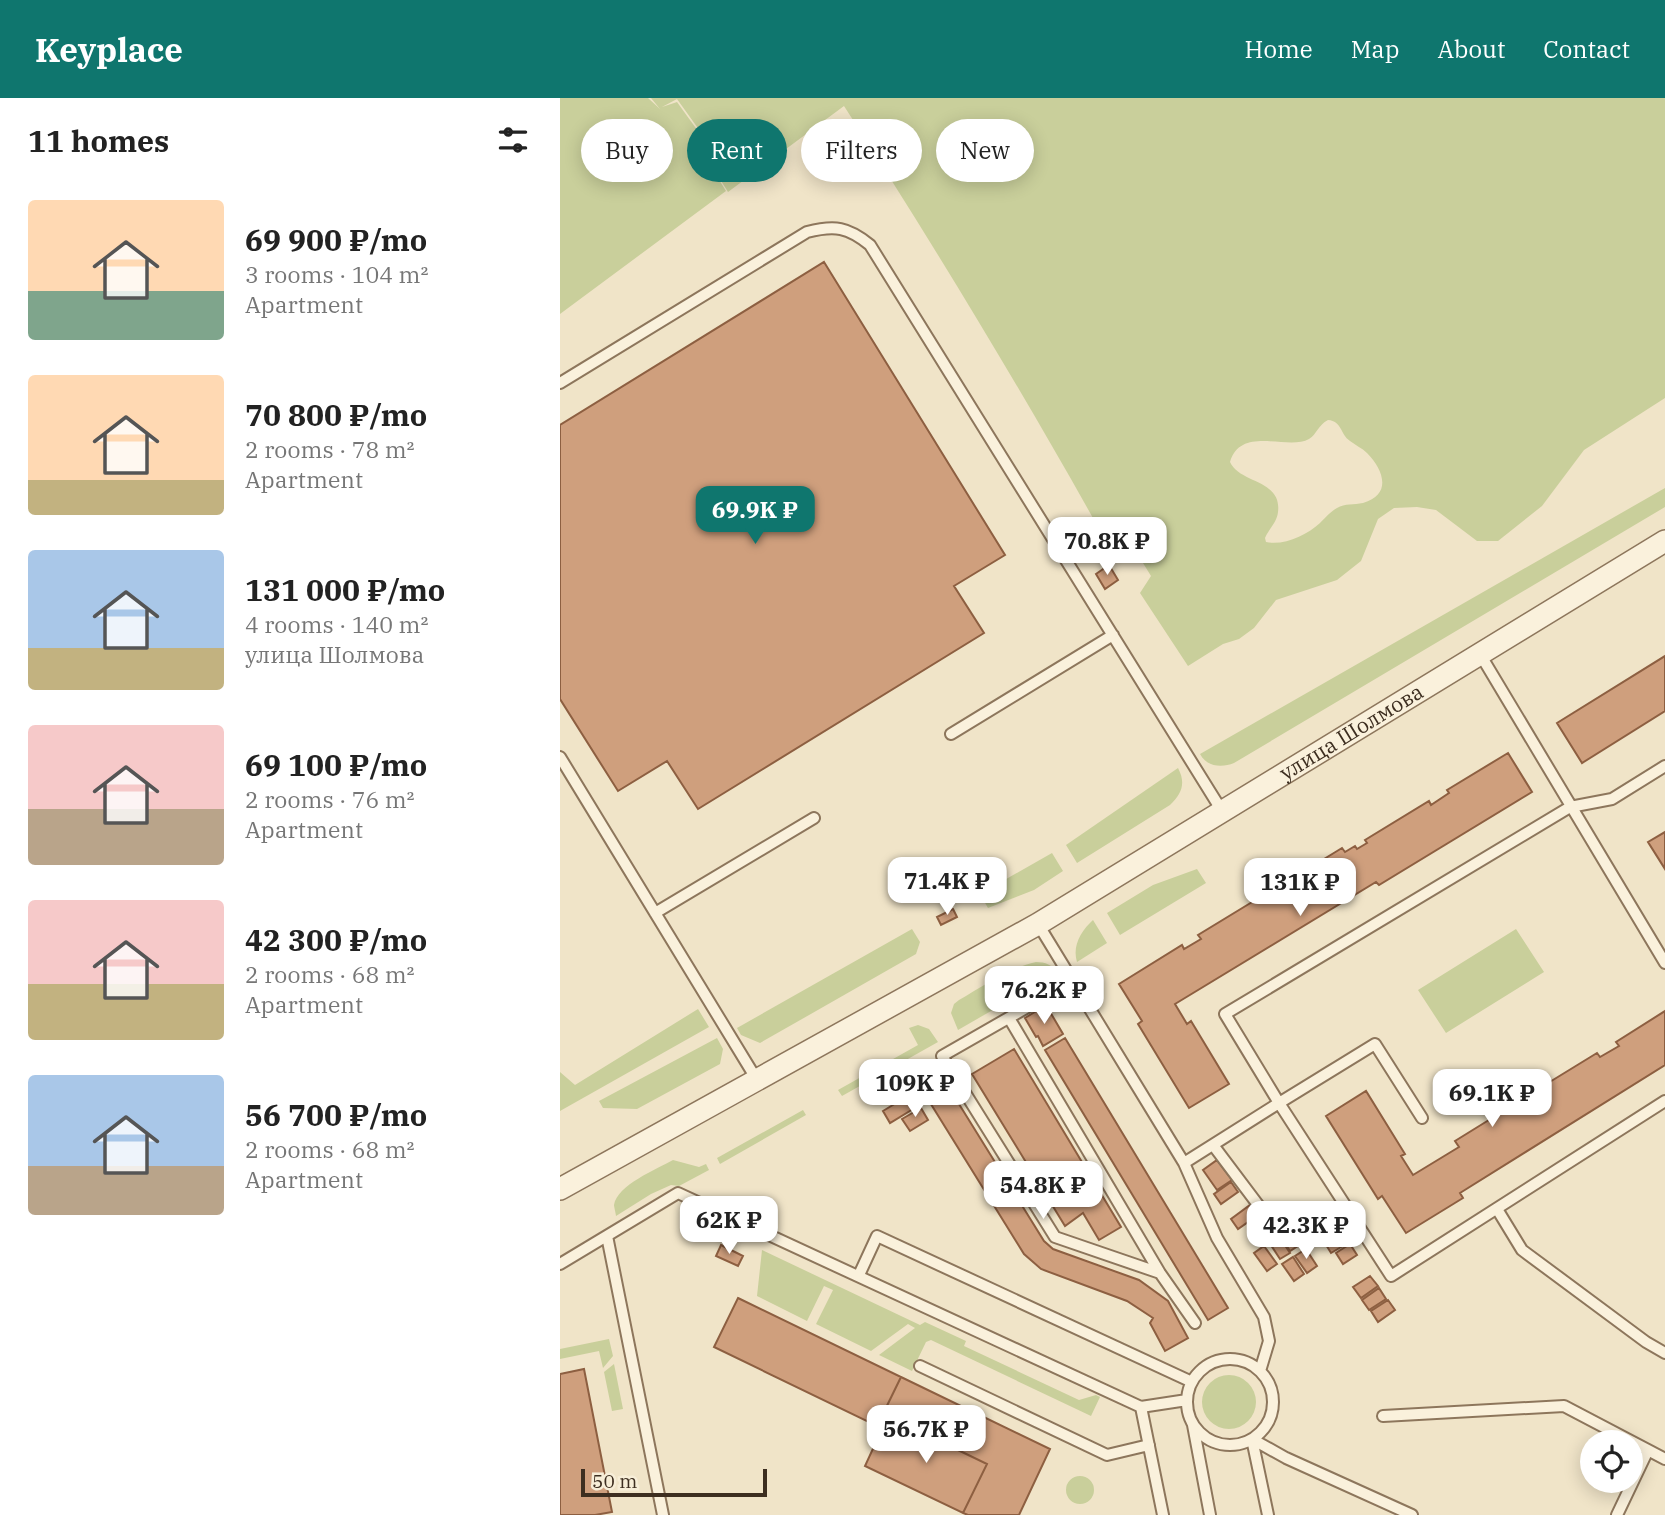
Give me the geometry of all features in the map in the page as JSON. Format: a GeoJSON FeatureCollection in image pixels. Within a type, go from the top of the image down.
{"type":"FeatureCollection","features":[{"type":"Feature","properties":{"kind":"street","name":"улица Шолмова"},"geometry":{"type":"LineString","coordinates":[[560,1189],[1038,923],[1665,541]]}},
{"type":"Feature","properties":{"kind":"lane"},"geometry":{"type":"LineString","coordinates":[[560,383],[807,232],[839,228],[858,235],[870,244],[1222,811]]}},
{"type":"Feature","properties":{"kind":"lane"},"geometry":{"type":"LineString","coordinates":[[951,734],[1112,635]]}},
{"type":"Feature","properties":{"kind":"lane"},"geometry":{"type":"LineString","coordinates":[[1480,654],[1665,963]]}},
{"type":"Feature","properties":{"kind":"lane"},"geometry":{"type":"LineString","coordinates":[[560,757],[757,1080]]}},
{"type":"Feature","properties":{"kind":"lane"},"geometry":{"type":"LineString","coordinates":[[1665,766],[1612,799],[1570,807],[1225,1014],[1391,1276],[1665,1101]]}},
{"type":"Feature","properties":{"kind":"lane"},"geometry":{"type":"LineString","coordinates":[[655,914],[814,818]]}},
{"type":"Feature","properties":{"kind":"lane"},"geometry":{"type":"LineString","coordinates":[[1038,923],[1184,1163],[1217,1238],[1264,1317],[1269,1341],[1260,1371]]}},
{"type":"Feature","properties":{"kind":"lane"},"geometry":{"type":"LineString","coordinates":[[1073,981],[942,1056],[1055,1237],[1160,1273]]}},
{"type":"Feature","properties":{"kind":"lane"},"geometry":{"type":"LineString","coordinates":[[1009,1018],[1160,1273],[1195,1323]]}},
{"type":"Feature","properties":{"kind":"lane"},"geometry":{"type":"LineString","coordinates":[[1184,1163],[1375,1044],[1422,1118]]}},
{"type":"Feature","properties":{"kind":"lane"},"geometry":{"type":"LineString","coordinates":[[1213,1145],[1268,1218]]}},
{"type":"Feature","properties":{"kind":"lane"},"geometry":{"type":"LineString","coordinates":[[560,1264],[678,1193],[1142,1407],[1187,1400]]}},
{"type":"Feature","properties":{"kind":"lane"},"geometry":{"type":"LineString","coordinates":[[1497,1209],[1522,1250],[1646,1342],[1665,1353]]}},
{"type":"Feature","properties":{"kind":"lane"},"geometry":{"type":"LineString","coordinates":[[607,1236],[663,1515]]}},
{"type":"Feature","properties":{"kind":"lane"},"geometry":{"type":"LineString","coordinates":[[859,1275],[877,1236],[1192,1382]]}},
{"type":"Feature","properties":{"kind":"lane"},"geometry":{"type":"LineString","coordinates":[[1192,1422],[1202,1435],[1214,1442],[1239,1444],[1252,1439],[1268,1422],[1272,1409],[1268,1382],[1260,1371],[1248,1363],[1234,1359],[1207,1365],[1196,1374],[1192,1382],[1187,1400],[1188,1413],[1210,1515]]}},
{"type":"Feature","properties":{"kind":"lane"},"geometry":{"type":"LineString","coordinates":[[920,1366],[1107,1455],[1149,1445]]}},
{"type":"Feature","properties":{"kind":"lane"},"geometry":{"type":"LineString","coordinates":[[1383,1416],[1564,1406],[1665,1459]]}},
{"type":"Feature","properties":{"kind":"lane"},"geometry":{"type":"LineString","coordinates":[[1142,1407],[1163,1515]]}},
{"type":"Feature","properties":{"kind":"lane"},"geometry":{"type":"LineString","coordinates":[[1252,1439],[1268,1515]]}},
{"type":"Feature","properties":{"kind":"lane"},"geometry":{"type":"LineString","coordinates":[[1252,1439],[1286,1458],[1412,1515]]}},
{"type":"Feature","properties":{"kind":"lane"},"geometry":{"type":"LineString","coordinates":[[1616,1515],[1648,1450]]}},
{"type":"Feature","properties":{"kind":"green space"},"geometry":{"type":"Polygon","coordinates":[[[560,98],[648,98],[660,109],[651,98],[1665,98],[1665,398],[1584,450],[1542,506],[1498,541],[1477,541],[1436,510],[1394,508],[1378,519],[1361,561],[1337,580],[1276,600],[1254,628],[1188,666],[1140,593],[1151,576],[1122,529],[1098,527],[1037,420],[892,182],[922,182],[922,119],[852,119],[844,106],[826,119],[801,119],[801,138],[787,148],[787,119],[691,119],[677,99],[662,107],[677,102],[689,119],[687,119],[687,182],[720,182],[726,191],[560,314],[560,98]],[[1328,420],[1312,437],[1300,442],[1254,442],[1244,444],[1236,451],[1230,462],[1235,469],[1267,487],[1274,493],[1277,501],[1277,516],[1265,538],[1266,542],[1280,542],[1302,535],[1337,508],[1363,503],[1378,494],[1382,481],[1378,467],[1367,453],[1347,438],[1336,423],[1328,420]]]}},
{"type":"Feature","properties":{"kind":"green space"},"geometry":{"type":"Polygon","coordinates":[[[722,182],[741,182],[728,192],[722,182]]]}},
{"type":"Feature","properties":{"kind":"green space"},"geometry":{"type":"Polygon","coordinates":[[[1665,488],[1665,507],[1234,763],[1215,765],[1207,762],[1200,754],[1665,488]]]}},
{"type":"Feature","properties":{"kind":"green space"},"geometry":{"type":"Polygon","coordinates":[[[1178,768],[1182,788],[1170,805],[1077,863],[1066,845],[1178,768]]]}},
{"type":"Feature","properties":{"kind":"green space"},"geometry":{"type":"Polygon","coordinates":[[[1052,853],[1063,871],[1034,890],[988,908],[980,894],[1052,853]]]}},
{"type":"Feature","properties":{"kind":"green space"},"geometry":{"type":"Polygon","coordinates":[[[1197,869],[1206,883],[1120,935],[1107,913],[1153,885],[1197,869]]]}},
{"type":"Feature","properties":{"kind":"green space"},"geometry":{"type":"Polygon","coordinates":[[[1093,920],[1107,943],[1077,962],[1079,939],[1093,920]]]}},
{"type":"Feature","properties":{"kind":"green space"},"geometry":{"type":"Polygon","coordinates":[[[912,929],[920,942],[916,954],[760,1043],[741,1035],[737,1028],[912,929]]]}},
{"type":"Feature","properties":{"kind":"green space"},"geometry":{"type":"Polygon","coordinates":[[[1516,929],[1544,972],[1446,1033],[1418,990],[1516,929]]]}},
{"type":"Feature","properties":{"kind":"green space"},"geometry":{"type":"Polygon","coordinates":[[[1036,962],[1048,964],[1057,973],[958,1030],[951,1013],[954,1004],[1006,973],[1036,962]]]}},
{"type":"Feature","properties":{"kind":"green space"},"geometry":{"type":"Polygon","coordinates":[[[698,1009],[709,1027],[560,1111],[560,1072],[575,1085],[698,1009]]]}},
{"type":"Feature","properties":{"kind":"green space"},"geometry":{"type":"Polygon","coordinates":[[[918,1025],[929,1029],[938,1042],[842,1096],[838,1090],[918,1045],[909,1028],[918,1025]]]}},
{"type":"Feature","properties":{"kind":"green space"},"geometry":{"type":"Polygon","coordinates":[[[717,1038],[723,1049],[720,1064],[637,1109],[603,1108],[599,1101],[717,1038]]]}},
{"type":"Feature","properties":{"kind":"green space"},"geometry":{"type":"Polygon","coordinates":[[[803,1110],[806,1115],[720,1164],[717,1158],[803,1110]]]}},
{"type":"Feature","properties":{"kind":"green space"},"geometry":{"type":"Polygon","coordinates":[[[673,1160],[699,1167],[706,1164],[709,1170],[679,1186],[671,1185],[651,1194],[616,1216],[614,1205],[622,1191],[639,1178],[673,1160]]]}},
{"type":"Feature","properties":{"kind":"green space"},"geometry":{"type":"Polygon","coordinates":[[[762,1250],[920,1325],[925,1322],[966,1341],[964,1346],[1079,1400],[1096,1395],[1100,1397],[1091,1416],[931,1340],[926,1342],[912,1371],[879,1355],[915,1328],[908,1324],[871,1351],[816,1324],[833,1290],[824,1286],[807,1321],[757,1296],[762,1250]]]}},
{"type":"Feature","properties":{"kind":"green space"},"geometry":{"type":"Polygon","coordinates":[[[609,1339],[613,1356],[603,1368],[599,1351],[560,1359],[560,1349],[609,1339]]]}},
{"type":"Feature","properties":{"kind":"green space"},"geometry":{"type":"Polygon","coordinates":[[[614,1364],[623,1409],[612,1411],[604,1372],[614,1364]]]}},
{"type":"Feature","properties":{"kind":"green space"},"geometry":{"type":"Polygon","coordinates":[[[1229,1375],[1248,1383],[1256,1402],[1248,1421],[1229,1429],[1210,1421],[1202,1402],[1210,1383],[1229,1375]]]}},
{"type":"Feature","properties":{"kind":"green space"},"geometry":{"type":"Polygon","coordinates":[[[1080,1476],[1090,1480],[1094,1490],[1090,1500],[1080,1504],[1070,1500],[1066,1490],[1070,1480],[1080,1476]]]}},
{"type":"Feature","properties":{"kind":"building"},"geometry":{"type":"Polygon","coordinates":[[[824,262],[1005,555],[954,586],[984,633],[698,809],[667,761],[618,791],[560,699],[560,425],[824,262]]]}},
{"type":"Feature","properties":{"kind":"building"},"geometry":{"type":"Polygon","coordinates":[[[1109,565],[1118,580],[1105,589],[1096,574],[1109,565]]]}},
{"type":"Feature","properties":{"kind":"building"},"geometry":{"type":"Polygon","coordinates":[[[1665,656],[1665,711],[1582,763],[1557,723],[1665,656]]]}},
{"type":"Feature","properties":{"kind":"building"},"geometry":{"type":"Polygon","coordinates":[[[1508,753],[1532,792],[1379,885],[1376,882],[1175,1004],[1187,1024],[1191,1021],[1229,1084],[1189,1108],[1138,1024],[1142,1021],[1119,984],[1182,945],[1184,949],[1201,939],[1198,935],[1262,896],[1265,900],[1282,889],[1280,886],[1342,848],[1345,852],[1355,846],[1357,849],[1367,843],[1365,840],[1429,801],[1431,805],[1449,793],[1447,790],[1508,753]]]}},
{"type":"Feature","properties":{"kind":"building"},"geometry":{"type":"Polygon","coordinates":[[[1665,832],[1665,869],[1648,842],[1665,832]]]}},
{"type":"Feature","properties":{"kind":"building"},"geometry":{"type":"Polygon","coordinates":[[[953,909],[957,917],[941,925],[937,917],[953,909]]]}},
{"type":"Feature","properties":{"kind":"building"},"geometry":{"type":"Polygon","coordinates":[[[1046,1005],[1063,1034],[1043,1046],[1025,1018],[1046,1005]]]}},
{"type":"Feature","properties":{"kind":"building"},"geometry":{"type":"Polygon","coordinates":[[[1665,1011],[1665,1065],[1460,1193],[1463,1198],[1406,1233],[1382,1196],[1378,1199],[1326,1116],[1366,1091],[1405,1154],[1401,1156],[1413,1175],[1459,1147],[1455,1141],[1518,1102],[1521,1106],[1538,1096],[1535,1091],[1597,1053],[1600,1057],[1619,1046],[1616,1042],[1665,1011]]]}},
{"type":"Feature","properties":{"kind":"building"},"geometry":{"type":"Polygon","coordinates":[[[1065,1038],[1228,1308],[1208,1320],[1045,1050],[1065,1038]]]}},
{"type":"Feature","properties":{"kind":"building"},"geometry":{"type":"Polygon","coordinates":[[[1014,1049],[1121,1227],[1099,1240],[1083,1213],[1065,1226],[972,1074],[1014,1049]]]}},
{"type":"Feature","properties":{"kind":"building"},"geometry":{"type":"Polygon","coordinates":[[[936,1067],[1044,1241],[1053,1249],[1139,1280],[1168,1301],[1188,1338],[1165,1351],[1150,1323],[1153,1318],[1127,1301],[1041,1269],[1024,1254],[916,1080],[936,1067]]]}},
{"type":"Feature","properties":{"kind":"building"},"geometry":{"type":"Polygon","coordinates":[[[916,1091],[923,1103],[890,1123],[883,1111],[916,1091]]]}},
{"type":"Feature","properties":{"kind":"building"},"geometry":{"type":"Polygon","coordinates":[[[921,1108],[928,1120],[910,1131],[902,1119],[921,1108]]]}},
{"type":"Feature","properties":{"kind":"building"},"geometry":{"type":"Polygon","coordinates":[[[1217,1160],[1232,1180],[1217,1190],[1203,1170],[1217,1160]]]}},
{"type":"Feature","properties":{"kind":"building"},"geometry":{"type":"Polygon","coordinates":[[[1231,1182],[1238,1192],[1221,1204],[1214,1194],[1231,1182]]]}},
{"type":"Feature","properties":{"kind":"building"},"geometry":{"type":"Polygon","coordinates":[[[1321,1204],[1328,1214],[1311,1224],[1304,1214],[1321,1204]]]}},
{"type":"Feature","properties":{"kind":"building"},"geometry":{"type":"Polygon","coordinates":[[[1250,1205],[1258,1215],[1238,1229],[1231,1219],[1250,1205]]]}},
{"type":"Feature","properties":{"kind":"building"},"geometry":{"type":"Polygon","coordinates":[[[1290,1227],[1301,1244],[1290,1251],[1279,1234],[1290,1227]]]}},
{"type":"Feature","properties":{"kind":"building"},"geometry":{"type":"Polygon","coordinates":[[[1342,1233],[1348,1243],[1331,1253],[1325,1243],[1342,1233]]]}},
{"type":"Feature","properties":{"kind":"building"},"geometry":{"type":"Polygon","coordinates":[[[1279,1236],[1290,1253],[1280,1259],[1269,1242],[1279,1236]]]}},
{"type":"Feature","properties":{"kind":"building"},"geometry":{"type":"Polygon","coordinates":[[[1350,1244],[1357,1255],[1343,1264],[1336,1253],[1350,1244]]]}},
{"type":"Feature","properties":{"kind":"building"},"geometry":{"type":"Polygon","coordinates":[[[721,1245],[743,1256],[738,1266],[716,1256],[721,1245]]]}},
{"type":"Feature","properties":{"kind":"building"},"geometry":{"type":"Polygon","coordinates":[[[1264,1246],[1277,1264],[1267,1271],[1254,1253],[1264,1246]]]}},
{"type":"Feature","properties":{"kind":"building"},"geometry":{"type":"Polygon","coordinates":[[[1306,1249],[1317,1266],[1307,1273],[1295,1256],[1306,1249]]]}},
{"type":"Feature","properties":{"kind":"building"},"geometry":{"type":"Polygon","coordinates":[[[1293,1257],[1304,1274],[1294,1281],[1282,1264],[1293,1257]]]}},
{"type":"Feature","properties":{"kind":"building"},"geometry":{"type":"Polygon","coordinates":[[[1370,1276],[1378,1286],[1361,1298],[1353,1287],[1370,1276]]]}},
{"type":"Feature","properties":{"kind":"building"},"geometry":{"type":"Polygon","coordinates":[[[1379,1288],[1386,1299],[1369,1310],[1362,1300],[1379,1288]]]}},
{"type":"Feature","properties":{"kind":"building"},"geometry":{"type":"Polygon","coordinates":[[[738,1298],[901,1377],[877,1426],[714,1347],[738,1298]]]}},
{"type":"Feature","properties":{"kind":"building"},"geometry":{"type":"Polygon","coordinates":[[[1388,1300],[1395,1310],[1378,1322],[1371,1311],[1388,1300]]]}},
{"type":"Feature","properties":{"kind":"building"},"geometry":{"type":"Polygon","coordinates":[[[584,1369],[612,1512],[560,1515],[560,1374],[584,1369]]]}},
{"type":"Feature","properties":{"kind":"building"},"geometry":{"type":"Polygon","coordinates":[[[901,1377],[1050,1449],[1019,1515],[963,1513],[987,1464],[883,1414],[901,1377]]]}},
{"type":"Feature","properties":{"kind":"building"},"geometry":{"type":"Polygon","coordinates":[[[888,1416],[987,1464],[963,1513],[865,1466],[888,1416]]]}}]}
